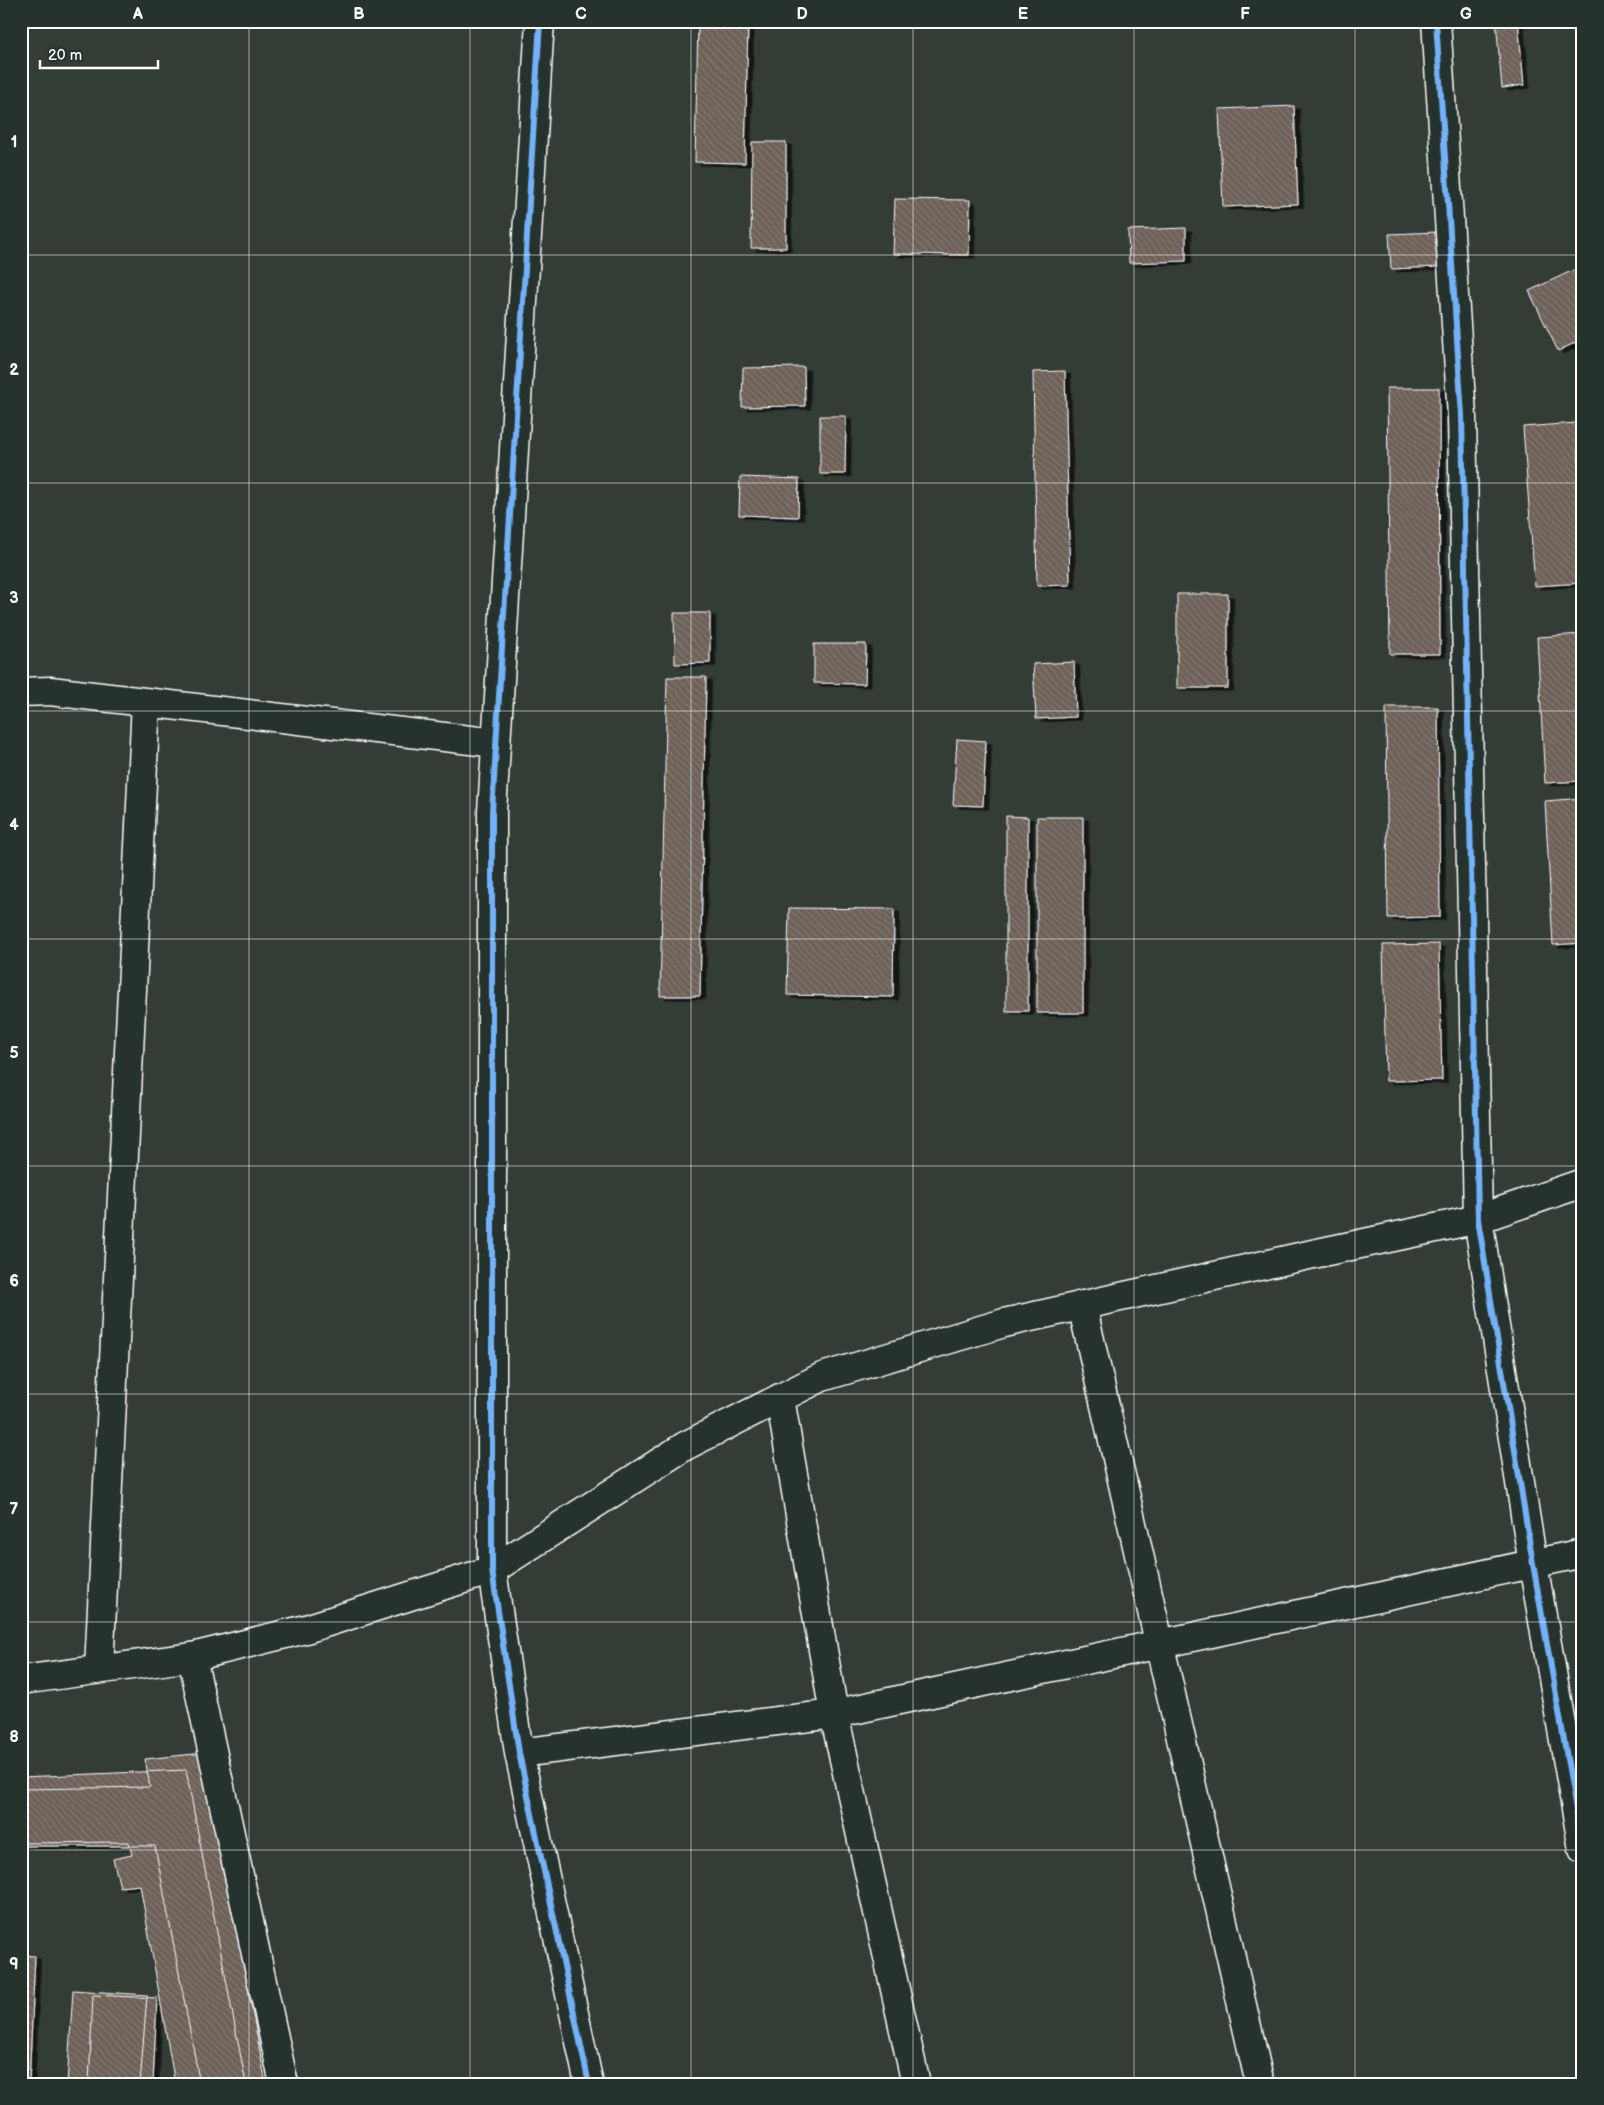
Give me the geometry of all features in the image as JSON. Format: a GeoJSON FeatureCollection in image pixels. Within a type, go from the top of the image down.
{"type":"FeatureCollection","features":[{"type":"Feature","properties":{"kind":"street"},"geometry":{"type":"LineString","coordinates":[[540,21],[492,812],[492,1570],[520,1753],[589,2084]]}},
{"type":"Feature","properties":{"kind":"street"},"geometry":{"type":"LineString","coordinates":[[1436,21],[1462,416],[1478,1219],[1533,1564],[1583,1849]]}},
{"type":"Feature","properties":{"kind":"street"},"geometry":{"type":"LineString","coordinates":[[21,692],[50,691],[496,743]]}},
{"type":"Feature","properties":{"kind":"street"},"geometry":{"type":"LineString","coordinates":[[98,1669],[146,702]]}},
{"type":"Feature","properties":{"kind":"street"},"geometry":{"type":"LineString","coordinates":[[21,1680],[192,1657],[306,1629],[492,1570],[685,1446],[822,1376],[1004,1323],[1478,1219],[1583,1183]]}},
{"type":"Feature","properties":{"kind":"street"},"geometry":{"type":"LineString","coordinates":[[1082,1305],[1260,2084]]}},
{"type":"Feature","properties":{"kind":"street"},"geometry":{"type":"LineString","coordinates":[[780,1398],[834,1714],[916,2084]]}},
{"type":"Feature","properties":{"kind":"street"},"geometry":{"type":"LineString","coordinates":[[520,1753],[834,1714],[1583,1553]]}},
{"type":"Feature","properties":{"kind":"street"},"geometry":{"type":"LineString","coordinates":[[192,1657],[284,2084]]}},
{"type":"Feature","properties":{"kind":"building"},"geometry":{"type":"Polygon","coordinates":[[[698,21],[748,21],[745,163],[695,162],[698,21]]]}},
{"type":"Feature","properties":{"kind":"building"},"geometry":{"type":"Polygon","coordinates":[[[1496,21],[1518,21],[1524,85],[1502,88],[1496,21]]]}},
{"type":"Feature","properties":{"kind":"building"},"geometry":{"type":"Polygon","coordinates":[[[1294,106],[1298,204],[1223,207],[1219,109],[1294,106]]]}},
{"type":"Feature","properties":{"kind":"building"},"geometry":{"type":"Polygon","coordinates":[[[752,142],[786,142],[786,248],[751,248],[752,142]]]}},
{"type":"Feature","properties":{"kind":"building"},"geometry":{"type":"Polygon","coordinates":[[[895,199],[970,200],[969,255],[893,254],[895,199]]]}},
{"type":"Feature","properties":{"kind":"building"},"geometry":{"type":"Polygon","coordinates":[[[1186,228],[1186,261],[1129,263],[1128,230],[1186,228]]]}},
{"type":"Feature","properties":{"kind":"building"},"geometry":{"type":"Polygon","coordinates":[[[1437,232],[1438,267],[1391,269],[1389,234],[1437,232]]]}},
{"type":"Feature","properties":{"kind":"building"},"geometry":{"type":"Polygon","coordinates":[[[1582,266],[1583,339],[1558,351],[1529,291],[1582,266]]]}},
{"type":"Feature","properties":{"kind":"building"},"geometry":{"type":"Polygon","coordinates":[[[804,367],[805,406],[742,407],[743,368],[804,367]]]}},
{"type":"Feature","properties":{"kind":"building"},"geometry":{"type":"Polygon","coordinates":[[[1065,371],[1070,585],[1037,586],[1033,372],[1065,371]]]}},
{"type":"Feature","properties":{"kind":"building"},"geometry":{"type":"Polygon","coordinates":[[[1387,388],[1439,388],[1440,654],[1390,654],[1387,388]]]}},
{"type":"Feature","properties":{"kind":"building"},"geometry":{"type":"Polygon","coordinates":[[[820,416],[846,416],[845,474],[820,474],[820,416]]]}},
{"type":"Feature","properties":{"kind":"building"},"geometry":{"type":"Polygon","coordinates":[[[1576,423],[1583,516],[1583,583],[1535,586],[1523,427],[1576,423]]]}},
{"type":"Feature","properties":{"kind":"building"},"geometry":{"type":"Polygon","coordinates":[[[740,477],[799,479],[798,517],[739,515],[740,477]]]}},
{"type":"Feature","properties":{"kind":"building"},"geometry":{"type":"Polygon","coordinates":[[[1177,594],[1228,594],[1228,688],[1177,688],[1177,594]]]}},
{"type":"Feature","properties":{"kind":"building"},"geometry":{"type":"Polygon","coordinates":[[[674,613],[710,613],[710,663],[675,664],[674,613]]]}},
{"type":"Feature","properties":{"kind":"building"},"geometry":{"type":"Polygon","coordinates":[[[1583,634],[1583,781],[1545,783],[1537,637],[1583,634]]]}},
{"type":"Feature","properties":{"kind":"building"},"geometry":{"type":"Polygon","coordinates":[[[814,644],[866,644],[865,684],[814,683],[814,644]]]}},
{"type":"Feature","properties":{"kind":"building"},"geometry":{"type":"Polygon","coordinates":[[[1074,662],[1076,717],[1036,719],[1033,664],[1074,662]]]}},
{"type":"Feature","properties":{"kind":"building"},"geometry":{"type":"Polygon","coordinates":[[[667,677],[706,677],[700,996],[660,996],[667,677]]]}},
{"type":"Feature","properties":{"kind":"building"},"geometry":{"type":"Polygon","coordinates":[[[1386,707],[1438,707],[1440,917],[1388,918],[1386,707]]]}},
{"type":"Feature","properties":{"kind":"building"},"geometry":{"type":"Polygon","coordinates":[[[957,739],[986,741],[983,806],[953,805],[957,739]]]}},
{"type":"Feature","properties":{"kind":"building"},"geometry":{"type":"Polygon","coordinates":[[[1583,798],[1583,943],[1553,945],[1545,801],[1583,798]]]}},
{"type":"Feature","properties":{"kind":"building"},"geometry":{"type":"Polygon","coordinates":[[[1006,816],[1028,817],[1028,1011],[1006,1011],[1006,816]]]}},
{"type":"Feature","properties":{"kind":"building"},"geometry":{"type":"Polygon","coordinates":[[[1037,817],[1083,817],[1083,1013],[1037,1013],[1037,817]]]}},
{"type":"Feature","properties":{"kind":"building"},"geometry":{"type":"Polygon","coordinates":[[[789,908],[894,909],[893,997],[787,995],[789,908]]]}},
{"type":"Feature","properties":{"kind":"building"},"geometry":{"type":"Polygon","coordinates":[[[1439,944],[1442,1080],[1386,1081],[1383,945],[1439,944]]]}},
{"type":"Feature","properties":{"kind":"building"},"geometry":{"type":"Polygon","coordinates":[[[204,1753],[266,2084],[200,2084],[155,1846],[21,1846],[21,1789],[150,1787],[145,1759],[204,1753]]]}},
{"type":"Feature","properties":{"kind":"building"},"geometry":{"type":"Polygon","coordinates":[[[186,1770],[246,2084],[175,2084],[140,1885],[120,1887],[113,1859],[132,1855],[129,1842],[21,1843],[21,1777],[186,1770]]]}},
{"type":"Feature","properties":{"kind":"building"},"geometry":{"type":"Polygon","coordinates":[[[21,1955],[35,1956],[29,2084],[21,2084],[21,1955]]]}},
{"type":"Feature","properties":{"kind":"building"},"geometry":{"type":"Polygon","coordinates":[[[73,1990],[147,1995],[140,2084],[67,2084],[73,1990]]]}},
{"type":"Feature","properties":{"kind":"building"},"geometry":{"type":"Polygon","coordinates":[[[93,1995],[157,1998],[153,2084],[89,2084],[93,1995]]]}},
{"type":"Feature","properties":{"kind":"cycle path"},"geometry":{"type":"LineString","coordinates":[[540,21],[492,812],[492,1570],[519,1753],[589,2084]]}},
{"type":"Feature","properties":{"kind":"cycle path"},"geometry":{"type":"LineString","coordinates":[[1436,21],[1462,416],[1478,1219],[1533,1564],[1583,1849]]}}]}
